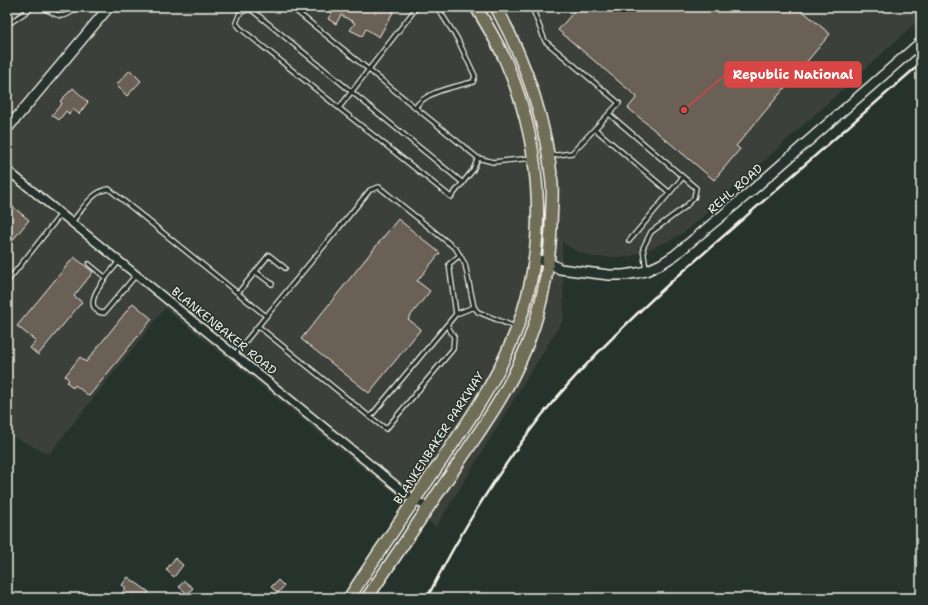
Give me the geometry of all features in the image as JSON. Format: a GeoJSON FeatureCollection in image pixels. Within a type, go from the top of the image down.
{"type":"FeatureCollection","features":[{"type":"Feature","properties":{"kind":"main road","name":"BLANKENBAKER PARKWAY"},"geometry":{"type":"LineString","coordinates":[[349,598],[475,412],[496,375],[522,315],[536,247],[537,189],[533,158],[527,124],[517,90],[506,62],[476,7]]}},
{"type":"Feature","properties":{"kind":"main road"},"geometry":{"type":"LineString","coordinates":[[367,598],[500,401],[525,350],[540,307],[548,262],[552,202],[552,185],[548,156],[540,116],[532,88],[514,42],[496,7]]}},
{"type":"Feature","properties":{"kind":"street"},"geometry":{"type":"LineString","coordinates":[[7,129],[109,7]]}},
{"type":"Feature","properties":{"kind":"street","name":"REHL ROAD"},"geometry":{"type":"LineString","coordinates":[[534,259],[548,262],[560,269],[609,275],[628,275],[646,271],[661,264],[681,250],[749,193],[921,42]]}},
{"type":"Feature","properties":{"kind":"street","name":"BLANKENBAKER ROAD"},"geometry":{"type":"LineString","coordinates":[[7,170],[414,500],[428,507]]}},
{"type":"Feature","properties":{"kind":"lane"},"geometry":{"type":"LineString","coordinates":[[7,24],[33,7]]}},
{"type":"Feature","properties":{"kind":"lane"},"geometry":{"type":"LineString","coordinates":[[42,7],[65,17],[69,15],[76,7]]}},
{"type":"Feature","properties":{"kind":"lane"},"geometry":{"type":"LineString","coordinates":[[291,7],[478,158],[492,162],[533,158]]}},
{"type":"Feature","properties":{"kind":"lane"},"geometry":{"type":"LineString","coordinates":[[339,108],[417,7]]}},
{"type":"Feature","properties":{"kind":"lane"},"geometry":{"type":"LineString","coordinates":[[415,108],[419,102],[427,96],[473,82],[475,76],[457,38],[437,7]]}},
{"type":"Feature","properties":{"kind":"lane"},"geometry":{"type":"LineString","coordinates":[[532,7],[545,41],[619,103],[572,154],[548,156]]}},
{"type":"Feature","properties":{"kind":"lane"},"geometry":{"type":"LineString","coordinates":[[463,183],[253,11],[248,9],[240,14],[236,23],[240,28],[451,197],[463,183],[473,170],[478,158]]}},
{"type":"Feature","properties":{"kind":"lane"},"geometry":{"type":"LineString","coordinates":[[609,114],[696,188],[694,198],[685,207],[651,232],[643,248],[646,271]]}},
{"type":"Feature","properties":{"kind":"lane"},"geometry":{"type":"LineString","coordinates":[[595,129],[670,193]]}},
{"type":"Feature","properties":{"kind":"lane"},"geometry":{"type":"LineString","coordinates":[[630,241],[683,177]]}},
{"type":"Feature","properties":{"kind":"lane"},"geometry":{"type":"LineString","coordinates":[[235,354],[370,190],[379,187],[456,249],[466,264],[474,307],[478,312],[517,328]]}},
{"type":"Feature","properties":{"kind":"lane"},"geometry":{"type":"LineString","coordinates":[[71,222],[93,197],[103,190],[109,189],[266,316]]}},
{"type":"Feature","properties":{"kind":"lane"},"geometry":{"type":"LineString","coordinates":[[7,282],[61,214]]}},
{"type":"Feature","properties":{"kind":"lane"},"geometry":{"type":"LineString","coordinates":[[238,293],[269,255],[285,268]]}},
{"type":"Feature","properties":{"kind":"lane"},"geometry":{"type":"LineString","coordinates":[[456,314],[449,264],[460,255]]}},
{"type":"Feature","properties":{"kind":"lane"},"geometry":{"type":"LineString","coordinates":[[120,261],[106,278],[93,298],[95,309],[100,313],[104,313],[136,275]]}},
{"type":"Feature","properties":{"kind":"lane"},"geometry":{"type":"LineString","coordinates":[[89,264],[106,278]]}},
{"type":"Feature","properties":{"kind":"lane"},"geometry":{"type":"LineString","coordinates":[[256,272],[272,284]]}},
{"type":"Feature","properties":{"kind":"lane"},"geometry":{"type":"LineString","coordinates":[[370,417],[456,314],[474,307]]}},
{"type":"Feature","properties":{"kind":"lane"},"geometry":{"type":"LineString","coordinates":[[258,326],[386,429],[453,349],[454,338],[447,325]]}},
{"type":"Feature","properties":{"kind":"shaded area"},"geometry":{"type":"Polygon","coordinates":[[[7,7],[921,7],[921,18],[689,229],[669,241],[629,257],[592,257],[574,250],[562,242],[564,318],[436,527],[165,308],[49,454],[7,434],[7,7]]]}},
{"type":"Feature","properties":{"kind":"building"},"geometry":{"type":"Polygon","coordinates":[[[335,7],[396,7],[379,37],[366,29],[362,36],[350,30],[355,23],[341,15],[336,24],[328,19],[335,7]]]}},
{"type":"Feature","properties":{"kind":"building"},"geometry":{"type":"Polygon","coordinates":[[[578,7],[798,7],[830,34],[736,146],[740,149],[714,180],[628,108],[637,97],[558,30],[578,7]]]}},
{"type":"Feature","properties":{"kind":"building"},"geometry":{"type":"Polygon","coordinates":[[[130,70],[141,81],[127,96],[116,85],[130,70]]]}},
{"type":"Feature","properties":{"kind":"building"},"geometry":{"type":"Polygon","coordinates":[[[73,88],[88,102],[79,114],[73,109],[69,114],[66,111],[59,120],[52,115],[62,103],[60,101],[73,88]]]}},
{"type":"Feature","properties":{"kind":"building"},"geometry":{"type":"Polygon","coordinates":[[[7,202],[29,220],[7,247],[7,202]]]}},
{"type":"Feature","properties":{"kind":"building"},"geometry":{"type":"Polygon","coordinates":[[[398,219],[440,253],[417,281],[430,291],[408,319],[421,329],[369,393],[301,339],[398,219]]]}},
{"type":"Feature","properties":{"kind":"building"},"geometry":{"type":"Polygon","coordinates":[[[74,257],[93,272],[74,296],[82,302],[38,355],[30,348],[36,341],[17,326],[74,257]]]}},
{"type":"Feature","properties":{"kind":"building"},"geometry":{"type":"Polygon","coordinates":[[[133,303],[152,319],[89,396],[75,385],[73,388],[67,382],[69,380],[65,376],[80,357],[86,362],[133,303]]]}},
{"type":"Feature","properties":{"kind":"building"},"geometry":{"type":"Polygon","coordinates":[[[175,558],[183,565],[174,577],[166,570],[175,558]]]}},
{"type":"Feature","properties":{"kind":"building"},"geometry":{"type":"Polygon","coordinates":[[[128,577],[149,592],[145,598],[138,598],[133,594],[130,598],[118,598],[126,588],[122,585],[128,577]]]}},
{"type":"Feature","properties":{"kind":"building"},"geometry":{"type":"Polygon","coordinates":[[[278,580],[284,586],[278,593],[271,587],[278,580]]]}},
{"type":"Feature","properties":{"kind":"building"},"geometry":{"type":"Polygon","coordinates":[[[184,581],[193,588],[188,594],[179,587],[184,581]]]}},
{"type":"Feature","properties":{"kind":"railway"},"geometry":{"type":"LineString","coordinates":[[427,598],[466,527],[510,458],[542,415],[572,380],[620,330],[671,282],[921,63]]}},
{"type":"Feature","properties":{"kind":"place","name":"Republic National"},"geometry":{"type":"Point","coordinates":[684,110]}}]}
